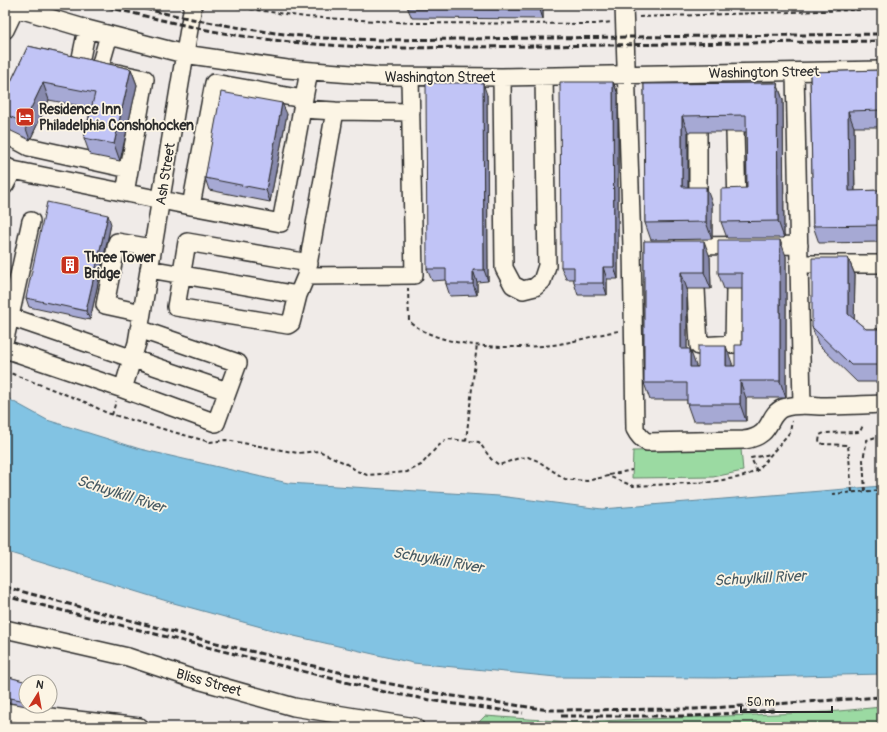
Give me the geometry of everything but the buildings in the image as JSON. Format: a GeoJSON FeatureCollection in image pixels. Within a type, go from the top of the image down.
{"type":"FeatureCollection","features":[{"type":"Feature","properties":{"kind":"street","name":"Ash Street"},"geometry":{"type":"LineString","coordinates":[[123,389],[137,336],[193,5]]}},
{"type":"Feature","properties":{"kind":"street","name":"Washington Street"},"geometry":{"type":"LineString","coordinates":[[11,7],[109,35],[184,54],[309,71],[410,76],[502,77],[628,75],[697,80],[734,80],[795,72],[882,70]]}},
{"type":"Feature","properties":{"kind":"street"},"geometry":{"type":"LineString","coordinates":[[5,30],[11,7]]}},
{"type":"Feature","properties":{"kind":"street"},"geometry":{"type":"LineString","coordinates":[[624,13],[640,246],[635,429],[641,440],[647,442],[755,438],[767,428],[782,408],[802,405],[882,404]]}},
{"type":"Feature","properties":{"kind":"street"},"geometry":{"type":"LineString","coordinates":[[87,29],[74,66],[99,73],[145,79],[125,193]]}},
{"type":"Feature","properties":{"kind":"street"},"geometry":{"type":"LineString","coordinates":[[99,73],[109,35]]}},
{"type":"Feature","properties":{"kind":"street"},"geometry":{"type":"LineString","coordinates":[[5,185],[9,168],[125,193],[281,223],[309,71]]}},
{"type":"Feature","properties":{"kind":"street"},"geometry":{"type":"LineString","coordinates":[[795,72],[802,405]]}},
{"type":"Feature","properties":{"kind":"street"},"geometry":{"type":"LineString","coordinates":[[335,111],[308,270],[298,295],[291,323],[288,325],[176,307],[187,242],[308,270],[414,275],[410,76]]}},
{"type":"Feature","properties":{"kind":"street"},"geometry":{"type":"LineString","coordinates":[[502,77],[504,268],[513,285],[523,290],[535,287],[542,281],[547,266],[544,76]]}},
{"type":"Feature","properties":{"kind":"street"},"geometry":{"type":"LineString","coordinates":[[191,206],[214,83],[335,111],[411,112]]}},
{"type":"Feature","properties":{"kind":"street"},"geometry":{"type":"LineString","coordinates":[[698,132],[698,203]]}},
{"type":"Feature","properties":{"kind":"street"},"geometry":{"type":"LineString","coordinates":[[735,132],[737,205]]}},
{"type":"Feature","properties":{"kind":"street"},"geometry":{"type":"LineString","coordinates":[[5,134],[28,147],[130,169]]}},
{"type":"Feature","properties":{"kind":"street"},"geometry":{"type":"LineString","coordinates":[[5,339],[7,316],[31,221]]}},
{"type":"Feature","properties":{"kind":"street"},"geometry":{"type":"LineString","coordinates":[[152,248],[118,242],[105,305],[137,336],[228,391]]}},
{"type":"Feature","properties":{"kind":"street"},"geometry":{"type":"LineString","coordinates":[[668,246],[697,248],[798,245]]}},
{"type":"Feature","properties":{"kind":"street"},"geometry":{"type":"LineString","coordinates":[[799,264],[882,264]]}},
{"type":"Feature","properties":{"kind":"street"},"geometry":{"type":"LineString","coordinates":[[149,269],[298,295]]}},
{"type":"Feature","properties":{"kind":"street"},"geometry":{"type":"LineString","coordinates":[[696,289],[699,346],[734,344],[735,289]]}},
{"type":"Feature","properties":{"kind":"street"},"geometry":{"type":"LineString","coordinates":[[5,350],[123,389],[216,423],[238,363],[137,336],[7,316]]}},
{"type":"Feature","properties":{"kind":"street","name":"Bliss Street"},"geometry":{"type":"LineString","coordinates":[[5,629],[128,657],[191,678],[294,707],[415,727]]}},
{"type":"Feature","properties":{"kind":"street"},"geometry":{"type":"LineString","coordinates":[[5,712],[140,727]]}},
{"type":"Feature","properties":{"kind":"path"},"geometry":{"type":"LineString","coordinates":[[222,5],[306,17],[414,23],[595,24],[624,13],[640,17],[882,9]]}},
{"type":"Feature","properties":{"kind":"path"},"geometry":{"type":"LineString","coordinates":[[409,275],[409,321],[426,333],[449,340],[509,347],[554,345],[606,333],[624,331]]}},
{"type":"Feature","properties":{"kind":"path"},"geometry":{"type":"LineString","coordinates":[[466,441],[478,344]]}},
{"type":"Feature","properties":{"kind":"path"},"geometry":{"type":"LineString","coordinates":[[5,371],[85,402],[112,415],[210,442],[226,440],[298,453],[319,451],[367,474],[407,472],[421,465],[436,448],[447,440],[479,442],[491,459],[499,465],[519,458],[528,457],[538,461],[565,479],[587,481],[632,470]]}},
{"type":"Feature","properties":{"kind":"path"},"geometry":{"type":"LineString","coordinates":[[112,415],[115,406]]}},
{"type":"Feature","properties":{"kind":"path"},"geometry":{"type":"LineString","coordinates":[[608,476],[633,486],[710,482],[741,477],[757,471],[790,432],[792,420]]}},
{"type":"Feature","properties":{"kind":"path"},"geometry":{"type":"LineString","coordinates":[[852,492],[848,445],[822,444],[819,442],[819,438],[824,433],[860,432],[864,425]]}},
{"type":"Feature","properties":{"kind":"path"},"geometry":{"type":"LineString","coordinates":[[865,491],[863,451],[867,440],[882,435]]}},
{"type":"Feature","properties":{"kind":"path"},"geometry":{"type":"LineString","coordinates":[[757,471],[751,458],[772,454]]}},
{"type":"Feature","properties":{"kind":"path"},"geometry":{"type":"LineString","coordinates":[[832,494],[882,490]]}},
{"type":"Feature","properties":{"kind":"green space"},"geometry":{"type":"Polygon","coordinates":[[[741,449],[743,471],[713,477],[632,478],[633,451],[741,449]]]}},
{"type":"Feature","properties":{"kind":"green space"},"geometry":{"type":"Polygon","coordinates":[[[882,707],[882,727],[474,727],[485,716],[571,722],[828,712],[882,707]]]}},
{"type":"Feature","properties":{"kind":"water","name":"Schuylkill River"},"geometry":{"type":"Polygon","coordinates":[[[5,397],[47,420],[140,449],[288,483],[499,496],[602,509],[882,486],[882,674],[715,678],[556,677],[413,663],[294,636],[170,602],[7,552],[5,551],[5,397]]]}},
{"type":"Feature","properties":{"kind":"railway"},"geometry":{"type":"LineString","coordinates":[[99,5],[188,26],[242,36],[322,45],[363,47],[403,48],[882,41]]}},
{"type":"Feature","properties":{"kind":"railway"},"geometry":{"type":"LineString","coordinates":[[128,5],[196,20],[242,28],[337,39],[381,40],[882,34]]}},
{"type":"Feature","properties":{"kind":"railway"},"geometry":{"type":"LineString","coordinates":[[5,587],[208,641],[381,682],[446,695],[549,710],[695,709],[882,697]]}},
{"type":"Feature","properties":{"kind":"railway"},"geometry":{"type":"LineString","coordinates":[[5,596],[385,692],[448,703],[523,713]]}},
{"type":"Feature","properties":{"kind":"railway"},"geometry":{"type":"LineString","coordinates":[[561,716],[694,716],[775,710]]}},
{"type":"Feature","properties":{"kind":"place","name":"Residence Inn Philadelphia Conshohocken"},"geometry":{"type":"Point","coordinates":[25,117]}},
{"type":"Feature","properties":{"kind":"place","name":"Three Tower Bridge"},"geometry":{"type":"Point","coordinates":[70,265]}}]}
